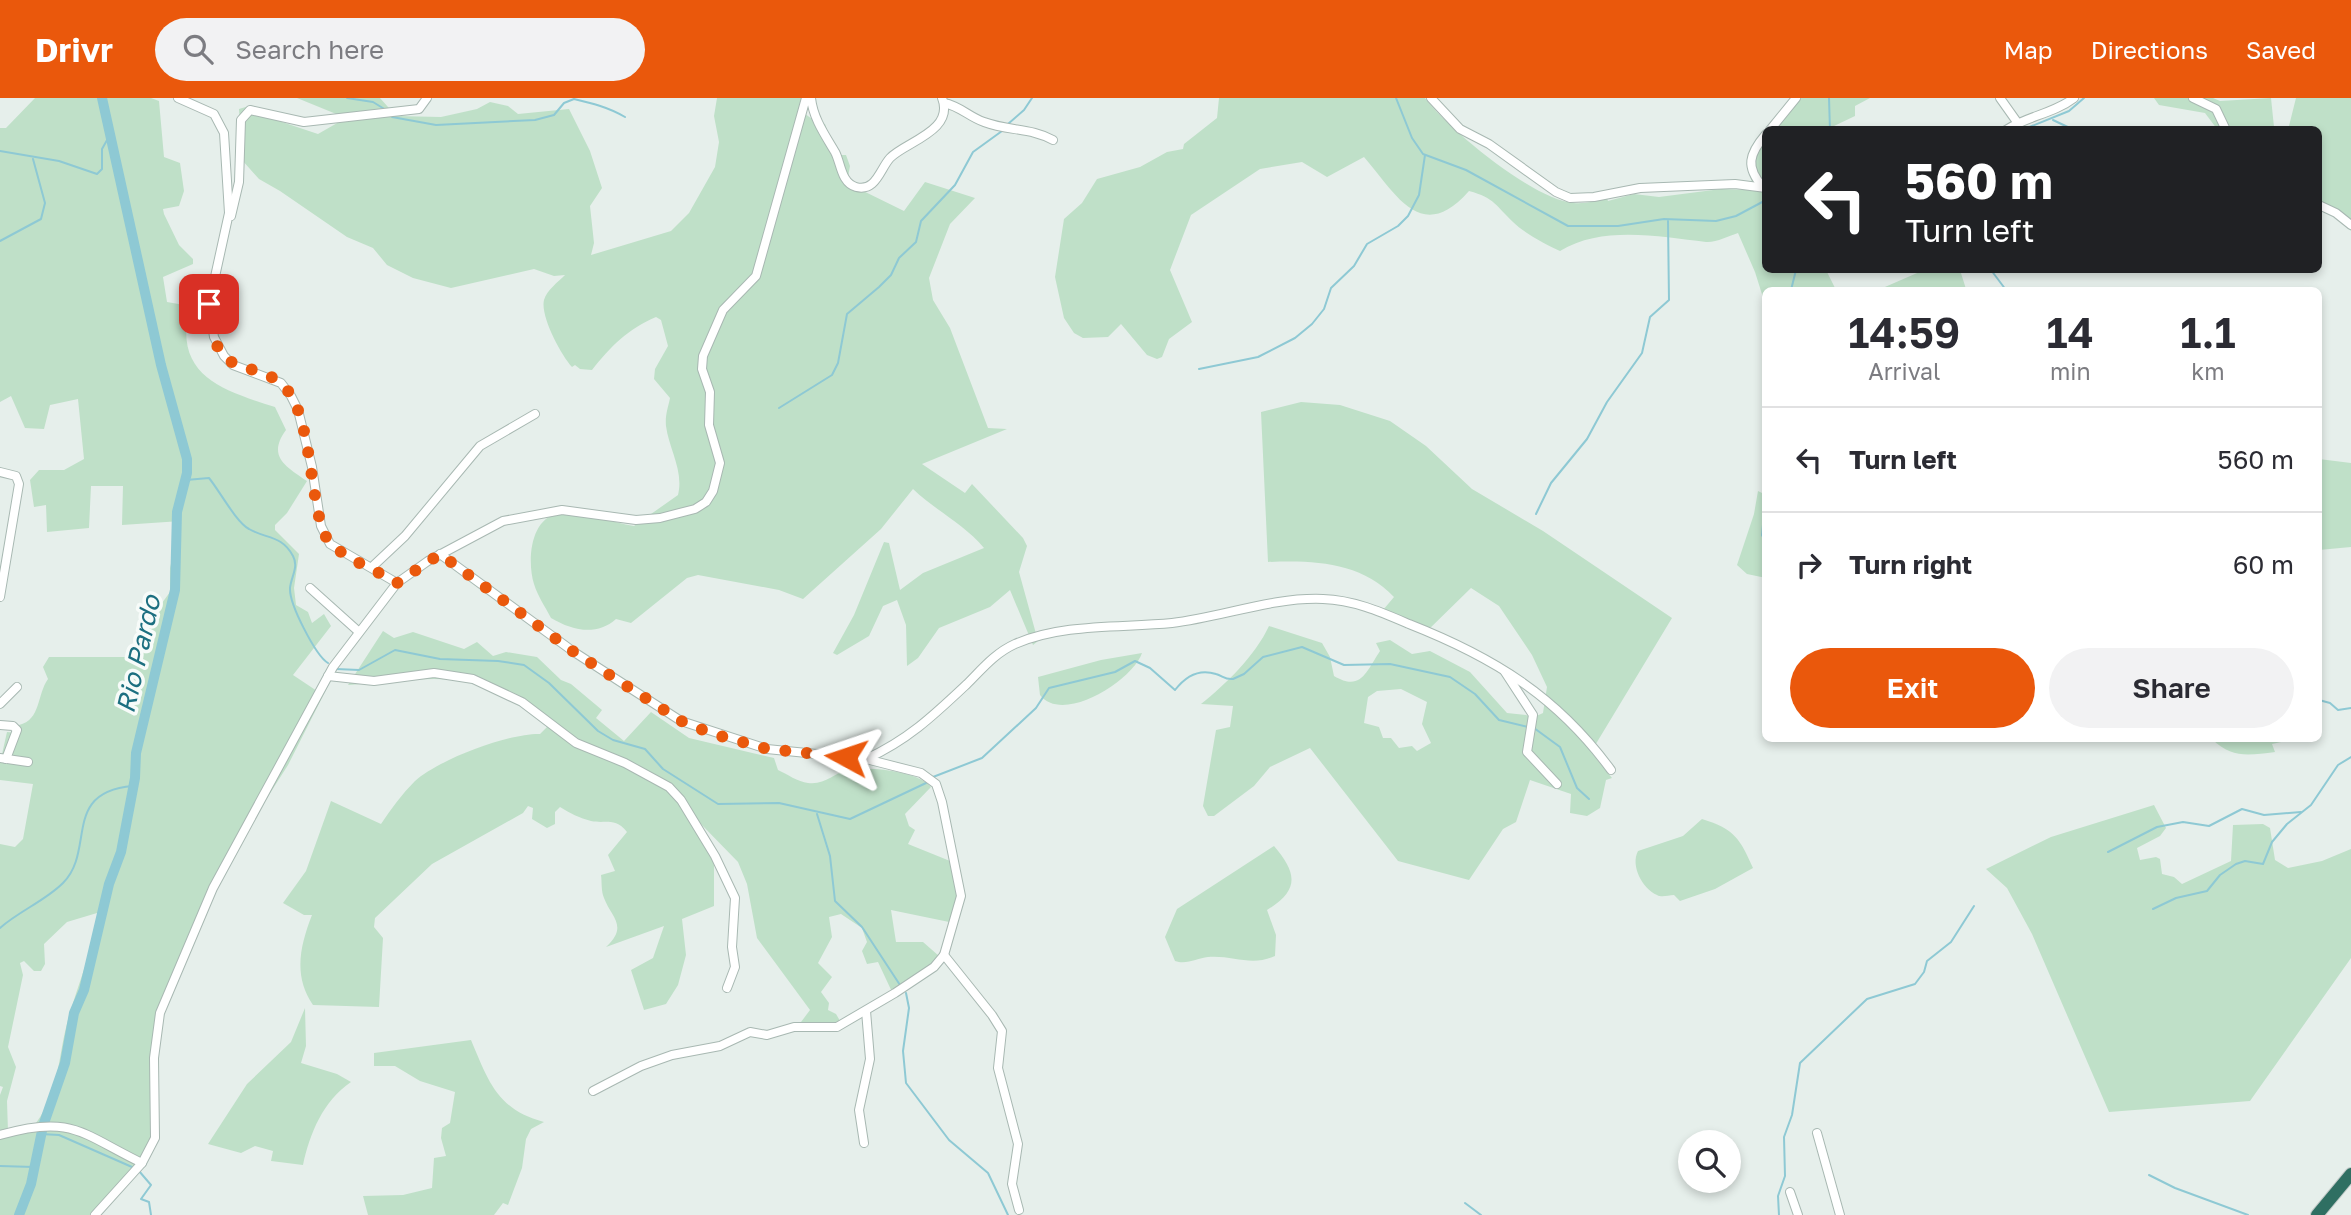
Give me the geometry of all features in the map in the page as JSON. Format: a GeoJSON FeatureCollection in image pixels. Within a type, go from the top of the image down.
{"type":"FeatureCollection","features":[{"type":"Feature","properties":{"kind":"highway"},"geometry":{"type":"LineString","coordinates":[[2317,1215],[2351,1174]]}},
{"type":"Feature","properties":{"kind":"street"},"geometry":{"type":"LineString","coordinates":[[178,98],[206,110],[221,123],[229,222]]}},
{"type":"Feature","properties":{"kind":"street"},"geometry":{"type":"LineString","coordinates":[[397,583],[340,550],[324,535],[298,410],[281,383],[233,365],[224,356],[214,337],[209,304],[216,266],[238,193],[241,120],[250,110],[304,122],[419,109],[427,98]]}},
{"type":"Feature","properties":{"kind":"street"},"geometry":{"type":"LineString","coordinates":[[809,98],[844,176],[848,182],[858,187],[874,182],[890,158],[930,133],[943,100],[964,109],[981,121],[1019,132],[1037,131],[1054,140]]}},
{"type":"Feature","properties":{"kind":"street"},"geometry":{"type":"LineString","coordinates":[[96,1215],[142,1164],[155,1138],[155,1037],[170,983],[213,888],[328,676],[397,583],[479,532],[520,516],[562,510],[648,519],[682,514],[706,502],[718,482],[720,463],[709,425],[710,392],[702,369],[703,356],[723,310],[756,276],[809,98]]}},
{"type":"Feature","properties":{"kind":"street"},"geometry":{"type":"LineString","coordinates":[[1431,98],[1460,129],[1489,144],[1556,192],[1570,198],[1594,197],[1640,188],[1735,184],[1762,188]]}},
{"type":"Feature","properties":{"kind":"street"},"geometry":{"type":"LineString","coordinates":[[1773,126],[1796,98]]}},
{"type":"Feature","properties":{"kind":"street"},"geometry":{"type":"LineString","coordinates":[[2000,98],[2017,122]]}},
{"type":"Feature","properties":{"kind":"street"},"geometry":{"type":"LineString","coordinates":[[2012,126],[2048,113],[2074,98]]}},
{"type":"Feature","properties":{"kind":"street"},"geometry":{"type":"LineString","coordinates":[[2193,98],[2216,109],[2224,126]]}},
{"type":"Feature","properties":{"kind":"street"},"geometry":{"type":"LineString","coordinates":[[1762,140],[1749,159],[1754,177],[1762,186]]}},
{"type":"Feature","properties":{"kind":"street"},"geometry":{"type":"LineString","coordinates":[[2322,206],[2336,212],[2351,225]]}},
{"type":"Feature","properties":{"kind":"street"},"geometry":{"type":"LineString","coordinates":[[372,567],[405,536],[480,446],[535,414]]}},
{"type":"Feature","properties":{"kind":"street"},"geometry":{"type":"LineString","coordinates":[[0,472],[12,474],[19,484],[0,597]]}},
{"type":"Feature","properties":{"kind":"street"},"geometry":{"type":"LineString","coordinates":[[440,554],[574,652],[681,721],[713,734],[768,749],[866,759],[926,775],[933,782],[942,802],[961,896],[944,955],[934,967],[866,1011],[826,1029],[794,1027],[767,1035],[750,1032],[720,1046],[672,1055],[615,1077],[593,1091]]}},
{"type":"Feature","properties":{"kind":"street"},"geometry":{"type":"LineString","coordinates":[[310,588],[359,632]]}},
{"type":"Feature","properties":{"kind":"street"},"geometry":{"type":"LineString","coordinates":[[866,759],[907,738],[1005,649],[1035,637],[1083,629],[1188,621],[1274,602],[1323,599],[1366,607],[1455,642],[1503,669],[1558,709],[1581,730],[1611,770]]}},
{"type":"Feature","properties":{"kind":"street"},"geometry":{"type":"LineString","coordinates":[[1503,669],[1533,715],[1527,752],[1557,784]]}},
{"type":"Feature","properties":{"kind":"street"},"geometry":{"type":"LineString","coordinates":[[328,676],[374,681],[434,673],[473,679],[522,702],[576,743],[625,763],[668,787],[681,800],[715,856],[735,898],[732,947],[735,967],[727,988]]}},
{"type":"Feature","properties":{"kind":"street"},"geometry":{"type":"LineString","coordinates":[[0,704],[17,687]]}},
{"type":"Feature","properties":{"kind":"street"},"geometry":{"type":"LineString","coordinates":[[0,725],[13,726],[17,730],[3,758],[29,762]]}},
{"type":"Feature","properties":{"kind":"street"},"geometry":{"type":"LineString","coordinates":[[944,955],[1002,1031],[998,1068],[1018,1144],[1012,1184],[1019,1210]]}},
{"type":"Feature","properties":{"kind":"street"},"geometry":{"type":"LineString","coordinates":[[864,1143],[859,1110],[870,1059],[866,1011]]}},
{"type":"Feature","properties":{"kind":"street"},"geometry":{"type":"LineString","coordinates":[[0,1135],[48,1126],[82,1131],[142,1164]]}},
{"type":"Feature","properties":{"kind":"street"},"geometry":{"type":"LineString","coordinates":[[1817,1133],[1840,1215]]}},
{"type":"Feature","properties":{"kind":"street"},"geometry":{"type":"LineString","coordinates":[[1790,1192],[1798,1215]]}},
{"type":"Feature","properties":{"kind":"green space"},"geometry":{"type":"Polygon","coordinates":[[[35,98],[151,98],[159,101],[164,157],[180,163],[184,191],[179,206],[163,209],[164,214],[179,245],[193,259],[193,264],[163,277],[167,302],[190,306],[186,329],[188,349],[195,364],[206,376],[236,394],[275,407],[286,430],[278,447],[278,454],[286,465],[307,481],[287,513],[275,525],[275,530],[299,554],[294,588],[296,605],[308,612],[312,623],[324,614],[331,626],[293,675],[317,691],[330,682],[288,765],[246,831],[183,958],[158,1028],[155,1131],[134,1171],[94,1215],[0,1215],[0,1095],[3,1087],[0,1086],[0,844],[15,847],[23,839],[33,784],[0,780],[0,763],[7,732],[18,733],[19,725],[31,718],[35,712],[48,679],[43,667],[49,657],[137,657],[141,653],[146,625],[170,592],[170,568],[181,521],[122,525],[123,486],[91,486],[89,528],[47,532],[46,505],[34,507],[30,480],[39,470],[64,470],[84,459],[78,399],[50,405],[44,429],[25,428],[11,396],[0,402],[0,128],[6,128],[35,98]],[[97,913],[67,922],[44,944],[45,964],[41,971],[34,971],[24,961],[20,963],[23,975],[8,1047],[16,1067],[7,1101],[8,1132],[36,1123],[50,1098],[68,1020],[100,915],[97,913]]]}},
{"type":"Feature","properties":{"kind":"green space"},"geometry":{"type":"Polygon","coordinates":[[[297,98],[380,98],[396,116],[441,117],[477,109],[490,102],[508,106],[518,114],[569,109],[590,151],[602,188],[590,206],[594,243],[591,255],[671,231],[689,213],[715,167],[719,142],[714,116],[717,98],[806,98],[804,113],[816,122],[825,124],[836,155],[846,155],[850,166],[847,183],[904,211],[925,182],[975,198],[950,224],[929,278],[933,300],[950,328],[988,428],[1007,429],[922,464],[965,493],[972,484],[1023,538],[1027,546],[1019,572],[1038,641],[1033,645],[1010,590],[990,607],[939,628],[918,658],[907,666],[906,625],[897,600],[883,606],[869,636],[837,655],[833,653],[854,615],[884,542],[889,543],[900,590],[923,573],[984,548],[913,489],[881,529],[803,599],[779,590],[698,575],[687,578],[631,623],[616,619],[601,628],[585,630],[551,618],[532,575],[531,553],[536,532],[541,524],[549,517],[568,513],[634,526],[678,495],[678,469],[666,426],[670,398],[654,379],[655,369],[668,346],[661,320],[656,317],[628,333],[592,370],[580,369],[575,365],[572,367],[562,354],[545,316],[544,300],[553,286],[565,275],[554,276],[534,269],[451,288],[413,278],[387,265],[373,248],[347,237],[259,179],[242,160],[239,109],[249,106],[282,122],[318,134],[346,118],[297,98]]]}},
{"type":"Feature","properties":{"kind":"green space"},"geometry":{"type":"Polygon","coordinates":[[[1219,98],[1425,98],[1452,127],[1516,177],[1557,199],[1574,203],[1607,198],[1608,201],[1634,194],[1659,197],[1721,189],[1748,190],[1753,185],[1749,170],[1750,159],[1762,140],[1762,273],[1828,273],[1834,287],[1762,287],[1762,294],[1738,233],[1710,242],[1613,235],[1577,243],[1560,251],[1523,230],[1490,200],[1469,191],[1452,207],[1437,214],[1423,214],[1399,199],[1364,157],[1327,177],[1302,162],[1260,169],[1191,215],[1170,270],[1192,322],[1169,339],[1162,357],[1157,359],[1147,355],[1121,324],[1108,337],[1083,338],[1074,333],[1064,318],[1055,277],[1064,219],[1082,203],[1097,179],[1140,167],[1167,152],[1183,149],[1184,144],[1217,118],[1219,98]]]}},
{"type":"Feature","properties":{"kind":"green space"},"geometry":{"type":"Polygon","coordinates":[[[1799,98],[1870,98],[1855,106],[1855,116],[1834,126],[1775,126],[1799,98]]]}},
{"type":"Feature","properties":{"kind":"green space"},"geometry":{"type":"Polygon","coordinates":[[[2154,98],[2213,98],[2220,101],[2271,98],[2274,126],[2215,126],[2205,113],[2159,105],[2154,98]]]}},
{"type":"Feature","properties":{"kind":"green space"},"geometry":{"type":"Polygon","coordinates":[[[2296,98],[2351,98],[2351,231],[2331,214],[2322,211],[2322,126],[2289,126],[2296,98]]]}},
{"type":"Feature","properties":{"kind":"green space"},"geometry":{"type":"Polygon","coordinates":[[[1917,273],[1961,273],[1965,287],[1885,287],[1917,273]]]}},
{"type":"Feature","properties":{"kind":"green space"},"geometry":{"type":"Polygon","coordinates":[[[1301,402],[1340,405],[1390,421],[1426,446],[1472,489],[1543,531],[1672,618],[1591,752],[1612,778],[1606,780],[1600,808],[1587,816],[1570,813],[1571,794],[1530,780],[1516,822],[1503,829],[1469,880],[1398,861],[1310,748],[1270,767],[1254,786],[1214,816],[1208,816],[1203,806],[1216,730],[1230,727],[1233,706],[1201,704],[1239,669],[1269,626],[1322,643],[1330,657],[1334,676],[1351,682],[1362,677],[1380,651],[1376,643],[1390,640],[1412,654],[1430,651],[1470,672],[1507,713],[1532,718],[1543,713],[1547,687],[1532,655],[1499,606],[1471,588],[1424,634],[1378,616],[1394,597],[1367,576],[1319,563],[1268,562],[1261,412],[1301,402]],[[1401,689],[1377,691],[1368,697],[1364,723],[1379,727],[1383,738],[1391,738],[1399,748],[1412,746],[1417,751],[1431,743],[1422,724],[1427,702],[1401,689]]]}},
{"type":"Feature","properties":{"kind":"green space"},"geometry":{"type":"Polygon","coordinates":[[[2322,459],[2351,463],[2351,547],[2322,550],[2322,459]]]}},
{"type":"Feature","properties":{"kind":"green space"},"geometry":{"type":"Polygon","coordinates":[[[1758,491],[1762,493],[1762,577],[1747,574],[1737,565],[1754,514],[1758,491]]]}},
{"type":"Feature","properties":{"kind":"green space"},"geometry":{"type":"Polygon","coordinates":[[[383,631],[394,638],[413,632],[464,649],[477,642],[493,656],[506,652],[537,657],[561,680],[571,684],[602,710],[596,718],[624,741],[651,712],[689,738],[774,758],[778,770],[796,780],[814,783],[848,770],[868,769],[892,771],[925,782],[931,787],[905,814],[909,826],[915,830],[908,844],[955,863],[959,897],[954,923],[891,910],[896,942],[923,942],[939,956],[937,962],[893,994],[878,962],[867,964],[862,951],[867,942],[862,928],[841,914],[829,917],[832,937],[818,963],[832,977],[821,992],[829,1003],[828,1010],[836,1014],[843,1026],[826,1032],[795,1030],[810,1010],[757,938],[747,884],[738,862],[699,822],[714,865],[714,906],[682,919],[686,955],[678,985],[666,1004],[644,1010],[631,970],[653,958],[664,926],[606,947],[613,940],[617,927],[603,895],[601,875],[615,871],[608,855],[627,832],[618,824],[591,821],[560,807],[555,812],[555,824],[547,828],[532,819],[533,808],[528,806],[523,813],[432,864],[375,918],[374,927],[383,938],[379,1007],[313,1005],[303,983],[300,961],[312,915],[304,915],[283,903],[306,871],[331,801],[381,824],[406,791],[426,773],[474,749],[511,738],[540,734],[547,727],[514,698],[474,683],[432,679],[348,685],[383,631]]]}},
{"type":"Feature","properties":{"kind":"green space"},"geometry":{"type":"Polygon","coordinates":[[[1142,653],[1126,675],[1112,686],[1080,702],[1064,705],[1051,703],[1040,695],[1038,677],[1101,660],[1142,653]]]}},
{"type":"Feature","properties":{"kind":"green space"},"geometry":{"type":"Polygon","coordinates":[[[2216,742],[2281,742],[2272,744],[2275,752],[2249,754],[2234,753],[2216,742]]]}},
{"type":"Feature","properties":{"kind":"green space"},"geometry":{"type":"Polygon","coordinates":[[[2154,805],[2166,828],[2160,836],[2137,848],[2140,860],[2156,857],[2160,859],[2162,874],[2174,877],[2182,884],[2231,861],[2233,825],[2263,824],[2270,828],[2275,860],[2288,868],[2322,861],[2351,849],[2351,958],[2250,1101],[2109,1112],[2032,934],[2007,888],[1986,869],[2051,837],[2154,805]]]}},
{"type":"Feature","properties":{"kind":"green space"},"geometry":{"type":"Polygon","coordinates":[[[1702,819],[1735,836],[1753,868],[1715,889],[1680,901],[1674,895],[1661,896],[1652,892],[1639,876],[1636,863],[1638,851],[1683,836],[1702,819]]]}},
{"type":"Feature","properties":{"kind":"green space"},"geometry":{"type":"Polygon","coordinates":[[[1274,846],[1287,865],[1292,881],[1285,895],[1267,910],[1276,935],[1275,956],[1258,961],[1217,957],[1175,961],[1165,937],[1177,909],[1274,846]]]}},
{"type":"Feature","properties":{"kind":"green space"},"geometry":{"type":"Polygon","coordinates":[[[305,1008],[306,1046],[301,1063],[337,1074],[351,1082],[325,1108],[310,1141],[303,1165],[271,1161],[273,1151],[255,1146],[241,1153],[208,1144],[247,1084],[291,1042],[305,1008]]]}},
{"type":"Feature","properties":{"kind":"green space"},"geometry":{"type":"Polygon","coordinates":[[[471,1040],[496,1092],[515,1110],[544,1122],[531,1129],[526,1139],[522,1168],[508,1205],[503,1203],[494,1215],[368,1215],[363,1196],[403,1195],[432,1188],[434,1158],[446,1156],[441,1138],[442,1128],[450,1123],[455,1092],[420,1081],[395,1066],[374,1066],[374,1053],[471,1040]]]}},
{"type":"Feature","properties":{"kind":"waterway","name":"Rio Pardo"},"geometry":{"type":"LineString","coordinates":[[19,1215],[31,1184],[43,1126],[65,1063],[74,1013],[84,990],[109,884],[121,852],[135,778],[136,753],[175,590],[177,512],[187,473],[187,459],[161,365],[102,98]]}},
{"type":"Feature","properties":{"kind":"waterway"},"geometry":{"type":"LineString","coordinates":[[347,98],[373,102],[386,110]]}},
{"type":"Feature","properties":{"kind":"waterway"},"geometry":{"type":"LineString","coordinates":[[1008,124],[1024,110],[1032,98]]}},
{"type":"Feature","properties":{"kind":"waterway"},"geometry":{"type":"LineString","coordinates":[[1396,98],[1412,138],[1423,154],[1466,170],[1568,226],[1618,226],[1664,219],[1716,221],[1736,216],[1762,202]]}},
{"type":"Feature","properties":{"kind":"waterway"},"geometry":{"type":"LineString","coordinates":[[1829,98],[1830,126]]}},
{"type":"Feature","properties":{"kind":"waterway"},"geometry":{"type":"LineString","coordinates":[[2032,126],[2069,111],[2084,98]]}},
{"type":"Feature","properties":{"kind":"waterway"},"geometry":{"type":"LineString","coordinates":[[392,117],[436,125],[535,120],[554,115],[564,103],[574,99],[606,108],[625,117]]}},
{"type":"Feature","properties":{"kind":"waterway"},"geometry":{"type":"LineString","coordinates":[[2053,120],[2066,126]]}},
{"type":"Feature","properties":{"kind":"waterway"},"geometry":{"type":"LineString","coordinates":[[779,408],[832,375],[838,363],[847,314],[891,275],[899,258],[916,242],[921,221],[955,185],[973,152],[1002,131]]}},
{"type":"Feature","properties":{"kind":"waterway"},"geometry":{"type":"LineString","coordinates":[[0,151],[59,161],[97,174],[102,169],[102,149],[111,133]]}},
{"type":"Feature","properties":{"kind":"waterway"},"geometry":{"type":"LineString","coordinates":[[1199,369],[1258,357],[1295,338],[1312,324],[1324,309],[1331,288],[1354,266],[1367,244],[1398,226],[1408,216],[1419,195],[1425,155]]}},
{"type":"Feature","properties":{"kind":"waterway"},"geometry":{"type":"LineString","coordinates":[[0,241],[41,219],[45,203],[33,159]]}},
{"type":"Feature","properties":{"kind":"waterway"},"geometry":{"type":"LineString","coordinates":[[1536,514],[1551,483],[1587,439],[1607,402],[1642,353],[1650,317],[1669,300],[1668,221]]}},
{"type":"Feature","properties":{"kind":"waterway"},"geometry":{"type":"LineString","coordinates":[[1792,287],[1795,273]]}},
{"type":"Feature","properties":{"kind":"waterway"},"geometry":{"type":"LineString","coordinates":[[1993,273],[2004,287]]}},
{"type":"Feature","properties":{"kind":"waterway"},"geometry":{"type":"LineString","coordinates":[[186,480],[209,478],[244,525],[279,541],[289,549],[295,564],[291,596],[298,617],[310,640],[328,663]]}},
{"type":"Feature","properties":{"kind":"waterway"},"geometry":{"type":"LineString","coordinates":[[933,777],[982,758],[1036,708],[1049,688],[1115,672],[1135,661],[1150,668],[1175,690],[1183,681],[1198,673],[1209,672],[1233,679],[1244,674],[1263,657],[1302,647],[1344,665],[1390,664],[1450,677],[1475,694],[1499,720],[1528,727]]}},
{"type":"Feature","properties":{"kind":"waterway"},"geometry":{"type":"LineString","coordinates":[[336,669],[359,670],[395,650],[440,659],[498,661],[524,665],[549,683],[598,731],[613,740],[645,749],[663,769],[718,804],[779,803],[850,819],[926,783]]}},
{"type":"Feature","properties":{"kind":"waterway"},"geometry":{"type":"LineString","coordinates":[[2322,701],[2338,710],[2351,708]]}},
{"type":"Feature","properties":{"kind":"waterway"},"geometry":{"type":"LineString","coordinates":[[1534,728],[1560,747],[1577,788],[1589,799]]}},
{"type":"Feature","properties":{"kind":"waterway"},"geometry":{"type":"LineString","coordinates":[[2153,909],[2176,898],[2207,891],[2220,875],[2236,864],[2245,861],[2263,864],[2272,842],[2287,824],[2311,805],[2338,765],[2351,757]]}},
{"type":"Feature","properties":{"kind":"waterway"},"geometry":{"type":"LineString","coordinates":[[0,928],[48,895],[63,883],[73,870],[83,824],[96,799],[111,791],[133,786]]}},
{"type":"Feature","properties":{"kind":"waterway"},"geometry":{"type":"LineString","coordinates":[[2108,852],[2157,827],[2183,822],[2209,826],[2242,809],[2264,815],[2301,812]]}},
{"type":"Feature","properties":{"kind":"waterway"},"geometry":{"type":"LineString","coordinates":[[817,814],[830,856],[835,901],[862,927],[900,985]]}},
{"type":"Feature","properties":{"kind":"waterway"},"geometry":{"type":"LineString","coordinates":[[1779,1215],[1778,1196],[1785,1176],[1784,1137],[1792,1115],[1800,1063],[1867,999],[1915,984],[1924,972],[1927,961],[1951,942],[1974,906]]}},
{"type":"Feature","properties":{"kind":"waterway"},"geometry":{"type":"LineString","coordinates":[[906,993],[909,1008],[903,1051],[906,1083],[949,1140],[988,1173],[1008,1215]]}},
{"type":"Feature","properties":{"kind":"waterway"},"geometry":{"type":"LineString","coordinates":[[41,1134],[59,1135],[132,1167]]}},
{"type":"Feature","properties":{"kind":"waterway"},"geometry":{"type":"LineString","coordinates":[[0,1166],[34,1167]]}},
{"type":"Feature","properties":{"kind":"waterway"},"geometry":{"type":"LineString","coordinates":[[139,1171],[151,1185],[141,1199],[149,1202],[151,1215]]}},
{"type":"Feature","properties":{"kind":"waterway"},"geometry":{"type":"LineString","coordinates":[[2149,1175],[2175,1188],[2248,1215]]}},
{"type":"Feature","properties":{"kind":"waterway"},"geometry":{"type":"LineString","coordinates":[[1465,1203],[1481,1215]]}},
{"type":"Feature","properties":{"kind":"route"},"geometry":{"type":"LineString","coordinates":[[209,304],[214,337],[224,356],[243,370],[262,374],[281,383],[291,396],[298,410],[312,467],[321,526],[330,544],[397,583],[440,554],[574,652],[681,721],[713,734],[768,749],[846,757]]}}]}
